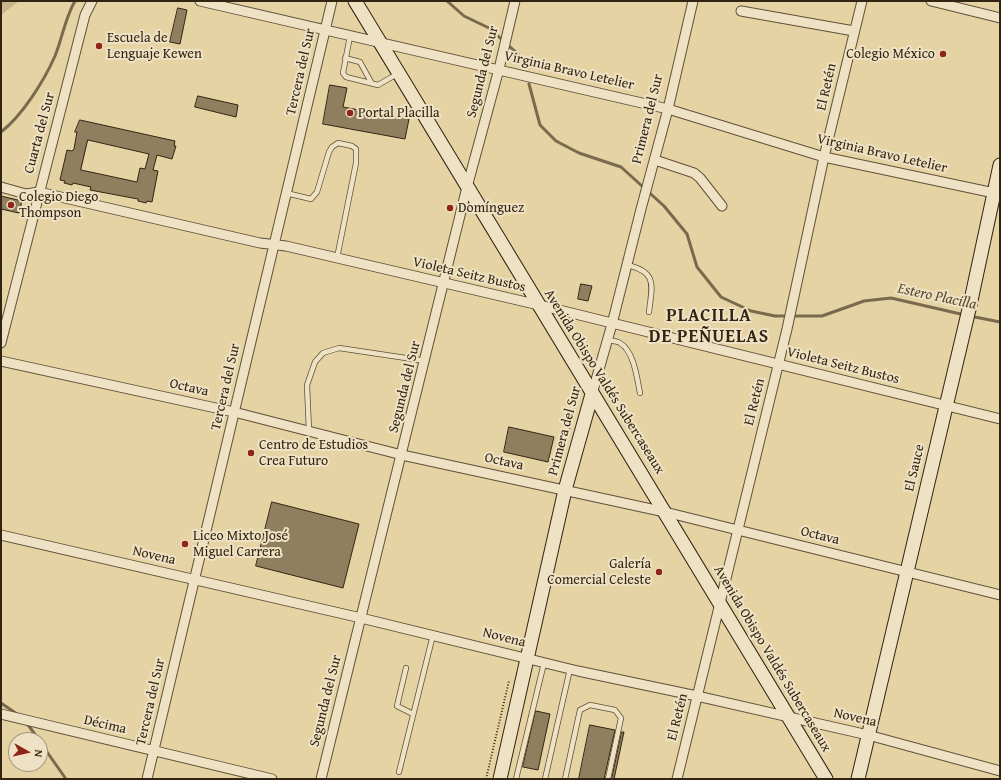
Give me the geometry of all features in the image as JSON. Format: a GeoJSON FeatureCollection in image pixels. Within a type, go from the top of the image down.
{"type":"FeatureCollection","features":[{"type":"Feature","properties":{"kind":"street","name":"Cuarta del Sur"},"geometry":{"type":"LineString","coordinates":[[1,343],[85,15],[92,1]]}},
{"type":"Feature","properties":{"kind":"street","name":"Virginia Bravo Letelier"},"geometry":{"type":"LineString","coordinates":[[200,1],[380,43],[500,66],[668,109],[824,157],[997,194]]}},
{"type":"Feature","properties":{"kind":"street","name":"Tercera del Sur"},"geometry":{"type":"LineString","coordinates":[[147,779],[332,1]]}},
{"type":"Feature","properties":{"kind":"street","name":"Avenida Obispo Valdés Subercaseaux"},"geometry":{"type":"LineString","coordinates":[[356,1],[592,394],[826,779]]}},
{"type":"Feature","properties":{"kind":"street","name":"Segunda del Sur"},"geometry":{"type":"LineString","coordinates":[[321,779],[445,284],[467,187],[500,66],[515,1]]}},
{"type":"Feature","properties":{"kind":"street","name":"Primera del Sur"},"geometry":{"type":"LineString","coordinates":[[500,779],[566,490],[608,340],[668,109],[693,1]]}},
{"type":"Feature","properties":{"kind":"street","name":"El Retén"},"geometry":{"type":"LineString","coordinates":[[677,779],[779,364],[824,157],[862,1]]}},
{"type":"Feature","properties":{"kind":"street"},"geometry":{"type":"LineString","coordinates":[[931,1],[1000,18]]}},
{"type":"Feature","properties":{"kind":"street"},"geometry":{"type":"LineString","coordinates":[[741,11],[854,31]]}},
{"type":"Feature","properties":{"kind":"street"},"geometry":{"type":"LineString","coordinates":[[654,160],[694,173],[700,178],[722,206]]}},
{"type":"Feature","properties":{"kind":"street","name":"El Sauce"},"geometry":{"type":"LineString","coordinates":[[858,779],[997,194],[1000,165]]}},
{"type":"Feature","properties":{"kind":"street","name":"Violeta Seitz Bustos"},"geometry":{"type":"LineString","coordinates":[[1,187],[26,194],[40,192],[252,241],[274,244],[337,258],[539,305],[1000,419]]}},
{"type":"Feature","properties":{"kind":"street","name":"Octava"},"geometry":{"type":"LineString","coordinates":[[1,361],[234,412],[402,455],[665,512],[1000,595]]}},
{"type":"Feature","properties":{"kind":"street","name":"Novena"},"geometry":{"type":"LineString","coordinates":[[1,535],[361,618],[570,669],[698,696],[868,735],[1000,771]]}},
{"type":"Feature","properties":{"kind":"street","name":"Décima"},"geometry":{"type":"LineString","coordinates":[[1,714],[272,779]]}},
{"type":"Feature","properties":{"kind":"lane"},"geometry":{"type":"LineString","coordinates":[[350,36],[343,73],[346,77],[382,84],[399,73]]}},
{"type":"Feature","properties":{"kind":"lane"},"geometry":{"type":"LineString","coordinates":[[345,58],[360,62],[371,82]]}},
{"type":"Feature","properties":{"kind":"lane"},"geometry":{"type":"LineString","coordinates":[[286,192],[311,199],[317,192],[329,152],[332,147],[338,143],[352,146],[356,149],[356,163],[337,258]]}},
{"type":"Feature","properties":{"kind":"lane"},"geometry":{"type":"LineString","coordinates":[[627,265],[647,273],[650,277],[652,282],[649,312]]}},
{"type":"Feature","properties":{"kind":"lane"},"geometry":{"type":"LineString","coordinates":[[608,340],[619,342],[625,347],[631,357],[640,393]]}},
{"type":"Feature","properties":{"kind":"lane"},"geometry":{"type":"LineString","coordinates":[[308,431],[306,385],[315,362],[323,353],[338,348],[426,361]]}},
{"type":"Feature","properties":{"kind":"lane"},"geometry":{"type":"LineString","coordinates":[[399,772],[433,635]]}},
{"type":"Feature","properties":{"kind":"lane"},"geometry":{"type":"LineString","coordinates":[[516,779],[544,663]]}},
{"type":"Feature","properties":{"kind":"lane"},"geometry":{"type":"LineString","coordinates":[[406,668],[396,704],[398,708],[413,714]]}},
{"type":"Feature","properties":{"kind":"lane"},"geometry":{"type":"LineString","coordinates":[[545,779],[570,669]]}},
{"type":"Feature","properties":{"kind":"lane"},"geometry":{"type":"LineString","coordinates":[[565,779],[580,710],[590,705],[615,710],[621,718],[608,779]]}},
{"type":"Feature","properties":{"kind":"shaded area"},"geometry":{"type":"Polygon","coordinates":[[[1,1],[19,1],[1,15],[1,1]]]}},
{"type":"Feature","properties":{"kind":"building"},"geometry":{"type":"Polygon","coordinates":[[[178,8],[187,10],[180,44],[170,42],[178,8]]]}},
{"type":"Feature","properties":{"kind":"building","name":"Portal Placilla"},"geometry":{"type":"Polygon","coordinates":[[[330,85],[347,88],[343,107],[409,119],[405,139],[323,124],[330,85]]]}},
{"type":"Feature","properties":{"kind":"building"},"geometry":{"type":"Polygon","coordinates":[[[198,96],[238,105],[236,117],[195,107],[198,96]]]}},
{"type":"Feature","properties":{"kind":"building"},"geometry":{"type":"Polygon","coordinates":[[[80,120],[175,141],[174,146],[176,146],[172,159],[157,155],[153,170],[158,171],[152,202],[147,201],[146,203],[138,201],[138,199],[90,190],[91,187],[73,183],[72,185],[64,183],[65,181],[60,180],[67,150],[72,151],[74,149],[77,132],[75,132],[80,120]],[[88,140],[81,170],[137,182],[140,168],[145,169],[149,154],[88,140]]]}},
{"type":"Feature","properties":{"kind":"building","name":"Colegio Diego Thompson"},"geometry":{"type":"Polygon","coordinates":[[[1,196],[22,201],[19,213],[1,209],[1,196]]]}},
{"type":"Feature","properties":{"kind":"building"},"geometry":{"type":"Polygon","coordinates":[[[581,284],[592,286],[588,301],[578,299],[581,284]]]}},
{"type":"Feature","properties":{"kind":"building"},"geometry":{"type":"Polygon","coordinates":[[[509,427],[554,437],[548,462],[504,452],[509,427]]]}},
{"type":"Feature","properties":{"kind":"building"},"geometry":{"type":"Polygon","coordinates":[[[272,502],[359,524],[343,588],[256,566],[272,502]]]}},
{"type":"Feature","properties":{"kind":"building"},"geometry":{"type":"Polygon","coordinates":[[[536,711],[550,714],[538,770],[523,767],[536,711]]]}},
{"type":"Feature","properties":{"kind":"building"},"geometry":{"type":"Polygon","coordinates":[[[590,725],[615,730],[604,779],[579,779],[590,725]]]}},
{"type":"Feature","properties":{"kind":"building"},"geometry":{"type":"Polygon","coordinates":[[[622,732],[624,732],[614,779],[612,779],[622,732]]]}},
{"type":"Feature","properties":{"kind":"waterway"},"geometry":{"type":"LineString","coordinates":[[1,132],[17,117],[45,76],[55,56],[75,1]]}},
{"type":"Feature","properties":{"kind":"waterway","name":"Estero Placilla"},"geometry":{"type":"LineString","coordinates":[[447,1],[464,16],[489,28],[518,54],[524,67]]}},
{"type":"Feature","properties":{"kind":"waterway","name":"Estero Placilla"},"geometry":{"type":"LineString","coordinates":[[529,84],[540,125],[556,141],[579,153],[621,167],[664,206],[687,234],[697,267],[721,297],[751,311],[775,316],[822,316],[864,301],[891,298],[965,315]]}},
{"type":"Feature","properties":{"kind":"waterway","name":"Estero Placilla"},"geometry":{"type":"LineString","coordinates":[[970,316],[1000,322]]}},
{"type":"Feature","properties":{"kind":"waterway"},"geometry":{"type":"LineString","coordinates":[[1,703],[17,714]]}},
{"type":"Feature","properties":{"kind":"waterway"},"geometry":{"type":"LineString","coordinates":[[26,722],[33,732]]}},
{"type":"Feature","properties":{"kind":"waterway"},"geometry":{"type":"LineString","coordinates":[[48,753],[66,779]]}},
{"type":"Feature","properties":{"kind":"place","name":"Escuela de Lenguaje Kewen"},"geometry":{"type":"Point","coordinates":[99,46]}},
{"type":"Feature","properties":{"kind":"place","name":"Colegio México"},"geometry":{"type":"Point","coordinates":[943,54]}},
{"type":"Feature","properties":{"kind":"place","name":"Portal Placilla"},"geometry":{"type":"Point","coordinates":[350,113]}},
{"type":"Feature","properties":{"kind":"place","name":"Colegio Diego Thompson"},"geometry":{"type":"Point","coordinates":[11,205]}},
{"type":"Feature","properties":{"kind":"place","name":"Domínguez"},"geometry":{"type":"Point","coordinates":[450,208]}},
{"type":"Feature","properties":{"kind":"place","name":"Centro de Estudios Crea Futuro"},"geometry":{"type":"Point","coordinates":[251,453]}},
{"type":"Feature","properties":{"kind":"place","name":"Liceo Mixto José Miguel Carrera"},"geometry":{"type":"Point","coordinates":[185,544]}},
{"type":"Feature","properties":{"kind":"place","name":"Galería Comercial Celeste"},"geometry":{"type":"Point","coordinates":[659,572]}},
{"type":"Feature","properties":{"kind":"district","name":"PLACILLA DE PEÑUELAS"},"geometry":{"type":"Point","coordinates":[709,326]}}]}
